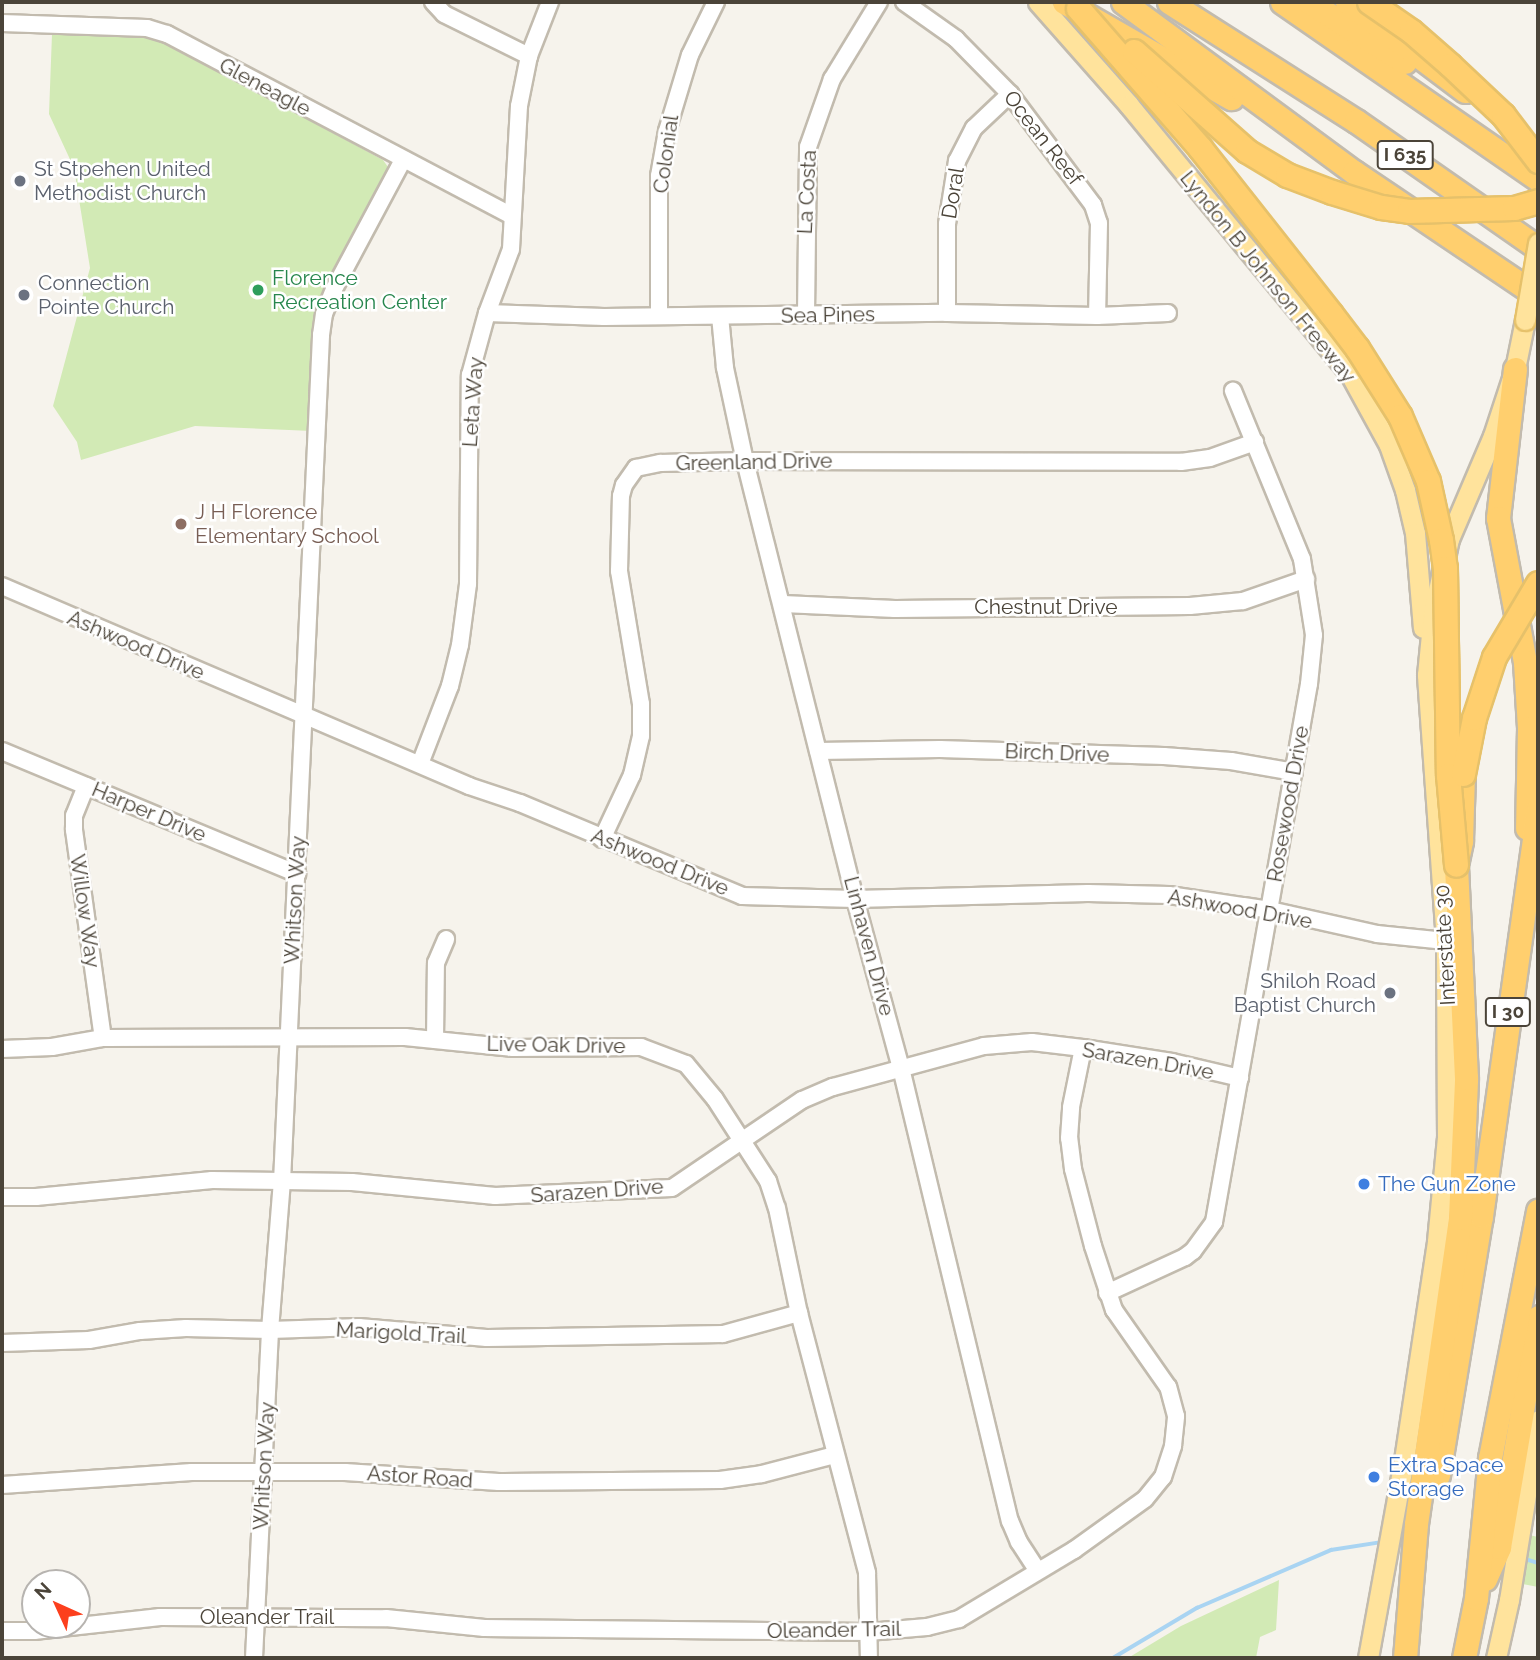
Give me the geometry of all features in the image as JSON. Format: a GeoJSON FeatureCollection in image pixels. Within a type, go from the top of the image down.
{"type":"FeatureCollection","features":[{"type":"Feature","properties":{"kind":"highway"},"geometry":{"type":"LineString","coordinates":[[1123,2],[1328,153],[1538,296]]}},
{"type":"Feature","properties":{"kind":"highway","name":"I 635"},"geometry":{"type":"LineString","coordinates":[[1169,2],[1356,121],[1538,248]]}},
{"type":"Feature","properties":{"kind":"highway","name":"I 635"},"geometry":{"type":"LineString","coordinates":[[1282,2],[1538,179]]}},
{"type":"Feature","properties":{"kind":"highway"},"geometry":{"type":"LineString","coordinates":[[1309,2],[1462,98],[1492,113]]}},
{"type":"Feature","properties":{"kind":"highway"},"geometry":{"type":"LineString","coordinates":[[1347,2],[1538,145]]}},
{"type":"Feature","properties":{"kind":"highway"},"geometry":{"type":"LineString","coordinates":[[1368,2],[1411,31],[1459,73],[1503,115],[1538,161]]}},
{"type":"Feature","properties":{"kind":"highway"},"geometry":{"type":"LineString","coordinates":[[1074,4],[1175,63],[1299,142],[1328,153]]}},
{"type":"Feature","properties":{"kind":"highway"},"geometry":{"type":"LineString","coordinates":[[1074,4],[1229,136],[1287,175],[1381,207],[1409,211],[1514,208],[1538,201]]}},
{"type":"Feature","properties":{"kind":"highway"},"geometry":{"type":"LineString","coordinates":[[1074,4],[1185,130],[1363,357],[1400,416],[1427,481],[1443,554],[1447,749],[1466,1078],[1460,1218],[1416,1524],[1405,1658]]}},
{"type":"Feature","properties":{"kind":"highway"},"geometry":{"type":"LineString","coordinates":[[1516,369],[1498,518],[1525,662],[1529,728],[1526,887]]}},
{"type":"Feature","properties":{"kind":"highway"},"geometry":{"type":"LineString","coordinates":[[1455,865],[1461,841],[1463,774],[1483,685],[1508,629],[1538,583]]}},
{"type":"Feature","properties":{"kind":"highway","name":"I 30"},"geometry":{"type":"LineString","coordinates":[[1405,1658],[1481,1216],[1538,810]]}},
{"type":"Feature","properties":{"kind":"highway"},"geometry":{"type":"LineString","coordinates":[[1464,1658],[1476,1598],[1490,1458],[1538,1211]]}},
{"type":"Feature","properties":{"kind":"highway"},"geometry":{"type":"LineString","coordinates":[[1476,1598],[1499,1547],[1538,1317]]}},
{"type":"Feature","properties":{"kind":"main road","name":"Lyndon B Johnson Freeway"},"geometry":{"type":"LineString","coordinates":[[1038,2],[1129,105],[1329,345],[1370,407],[1389,444],[1405,490],[1415,533],[1427,675]]}},
{"type":"Feature","properties":{"kind":"main road","name":"Interstate 30"},"geometry":{"type":"LineString","coordinates":[[1368,1658],[1404,1460],[1443,1197],[1448,1075],[1446,941],[1427,675],[1433,614],[1449,539],[1493,436],[1516,369],[1538,243]]}},
{"type":"Feature","properties":{"kind":"main road"},"geometry":{"type":"LineString","coordinates":[[1496,1658],[1509,1600],[1538,1420]]}},
{"type":"Feature","properties":{"kind":"street"},"geometry":{"type":"LineString","coordinates":[[433,2],[444,14],[529,56]]}},
{"type":"Feature","properties":{"kind":"street","name":"Leta Way"},"geometry":{"type":"LineString","coordinates":[[420,764],[450,686],[460,645],[468,583],[470,375],[487,313],[511,250],[519,106],[529,56],[550,2]]}},
{"type":"Feature","properties":{"kind":"street","name":"Colonial"},"geometry":{"type":"LineString","coordinates":[[659,314],[659,176],[667,131],[690,55],[716,2]]}},
{"type":"Feature","properties":{"kind":"street","name":"La Costa"},"geometry":{"type":"LineString","coordinates":[[806,315],[808,147],[832,79],[879,2]]}},
{"type":"Feature","properties":{"kind":"street","name":"Ocean Reef"},"geometry":{"type":"LineString","coordinates":[[904,2],[956,39],[1010,94],[1098,214],[1097,316]]}},
{"type":"Feature","properties":{"kind":"street","name":"Gleneagle"},"geometry":{"type":"LineString","coordinates":[[2,23],[139,27],[157,31],[512,216]]}},
{"type":"Feature","properties":{"kind":"street","name":"Doral"},"geometry":{"type":"LineString","coordinates":[[947,313],[947,224],[957,160],[974,128],[1010,94]]}},
{"type":"Feature","properties":{"kind":"street","name":"Whitson Way"},"geometry":{"type":"LineString","coordinates":[[254,1658],[270,1330],[282,1182],[324,314],[334,289],[403,160]]}},
{"type":"Feature","properties":{"kind":"street","name":"Sea Pines"},"geometry":{"type":"LineString","coordinates":[[487,313],[604,317],[659,314],[720,316],[947,313],[1097,316],[1168,313]]}},
{"type":"Feature","properties":{"kind":"street","name":"Linhaven Drive"},"geometry":{"type":"LineString","coordinates":[[720,316],[725,368],[745,461],[855,899],[901,1068],[1010,1521],[1019,1542],[1037,1570]]}},
{"type":"Feature","properties":{"kind":"street","name":"Rosewood Drive"},"geometry":{"type":"LineString","coordinates":[[1107,1293],[1185,1257],[1193,1251],[1214,1222],[1294,772],[1314,635],[1306,579],[1291,527],[1233,391]]}},
{"type":"Feature","properties":{"kind":"street","name":"Greenland Drive"},"geometry":{"type":"LineString","coordinates":[[603,839],[632,775],[642,720],[619,571],[621,495],[624,485],[642,464],[745,461],[1181,462],[1210,458],[1255,442]]}},
{"type":"Feature","properties":{"kind":"street","name":"Chestnut Drive"},"geometry":{"type":"LineString","coordinates":[[783,604],[895,609],[1190,606],[1243,601],[1306,579]]}},
{"type":"Feature","properties":{"kind":"street","name":"Ashwood Drive"},"geometry":{"type":"LineString","coordinates":[[2,586],[303,716],[742,895],[855,899],[1115,894],[1194,897],[1270,910],[1367,933],[1446,941]]}},
{"type":"Feature","properties":{"kind":"street","name":"Birch Drive"},"geometry":{"type":"LineString","coordinates":[[818,751],[940,749],[1164,756],[1231,761],[1294,772]]}},
{"type":"Feature","properties":{"kind":"street","name":"Harper Drive"},"geometry":{"type":"LineString","coordinates":[[2,751],[297,874]]}},
{"type":"Feature","properties":{"kind":"street","name":"Willow Way"},"geometry":{"type":"LineString","coordinates":[[86,786],[75,816],[74,830],[103,1038]]}},
{"type":"Feature","properties":{"kind":"street"},"geometry":{"type":"LineString","coordinates":[[435,1040],[436,963],[446,939]]}},
{"type":"Feature","properties":{"kind":"street","name":"Live Oak Drive"},"geometry":{"type":"LineString","coordinates":[[2,1049],[52,1047],[103,1038],[435,1040],[513,1048],[641,1047],[686,1064],[715,1098],[768,1181],[777,1208],[799,1313],[867,1573],[869,1658]]}},
{"type":"Feature","properties":{"kind":"street","name":"Sarazen Drive"},"geometry":{"type":"LineString","coordinates":[[2,1197],[36,1197],[212,1180],[352,1182],[495,1196],[672,1188],[802,1100],[833,1087],[984,1046],[1032,1042],[1083,1048],[1172,1062],[1240,1078]]}},
{"type":"Feature","properties":{"kind":"street","name":"Oleander Trail"},"geometry":{"type":"LineString","coordinates":[[2,1631],[34,1631],[160,1617],[386,1618],[484,1628],[869,1632],[927,1627],[959,1619],[1074,1550],[1145,1499],[1163,1477],[1173,1446],[1176,1416],[1168,1387],[1114,1310],[1076,1182],[1069,1138],[1071,1107],[1083,1048]]}},
{"type":"Feature","properties":{"kind":"street","name":"Marigold Trail"},"geometry":{"type":"LineString","coordinates":[[2,1343],[89,1340],[175,1329],[359,1327],[487,1338],[723,1334],[799,1313]]}},
{"type":"Feature","properties":{"kind":"street","name":"Astor Road"},"geometry":{"type":"LineString","coordinates":[[2,1485],[192,1472],[345,1472],[499,1482],[720,1480],[762,1474],[835,1455]]}},
{"type":"Feature","properties":{"kind":"green space"},"geometry":{"type":"Polygon","coordinates":[[[140,33],[156,37],[383,160],[388,167],[316,307],[312,431],[195,426],[81,460],[77,442],[53,406],[90,268],[74,168],[49,114],[52,34],[140,33]]]}},
{"type":"Feature","properties":{"kind":"green space"},"geometry":{"type":"Polygon","coordinates":[[[1521,1533],[1538,1537],[1538,1587],[1512,1582],[1521,1533]]]}},
{"type":"Feature","properties":{"kind":"green space"},"geometry":{"type":"Polygon","coordinates":[[[1279,1580],[1276,1630],[1260,1637],[1256,1658],[1128,1658],[1181,1626],[1279,1580]]]}},
{"type":"Feature","properties":{"kind":"waterway"},"geometry":{"type":"LineString","coordinates":[[1113,1658],[1197,1608],[1331,1550],[1382,1542]]}},
{"type":"Feature","properties":{"kind":"waterway"},"geometry":{"type":"LineString","coordinates":[[1522,1558],[1538,1563]]}},
{"type":"Feature","properties":{"kind":"place","name":"St Stpehen United Methodist Church"},"geometry":{"type":"Point","coordinates":[20,181]}},
{"type":"Feature","properties":{"kind":"place","name":"Florence Recreation Center"},"geometry":{"type":"Point","coordinates":[258,290]}},
{"type":"Feature","properties":{"kind":"place","name":"Connection Pointe Church"},"geometry":{"type":"Point","coordinates":[24,295]}},
{"type":"Feature","properties":{"kind":"place","name":"J H Florence Elementary School"},"geometry":{"type":"Point","coordinates":[181,524]}},
{"type":"Feature","properties":{"kind":"place","name":"Shiloh Road Baptist Church"},"geometry":{"type":"Point","coordinates":[1390,993]}},
{"type":"Feature","properties":{"kind":"place","name":"The Gun Zone"},"geometry":{"type":"Point","coordinates":[1364,1184]}},
{"type":"Feature","properties":{"kind":"place","name":"Extra Space Storage"},"geometry":{"type":"Point","coordinates":[1374,1477]}}]}
